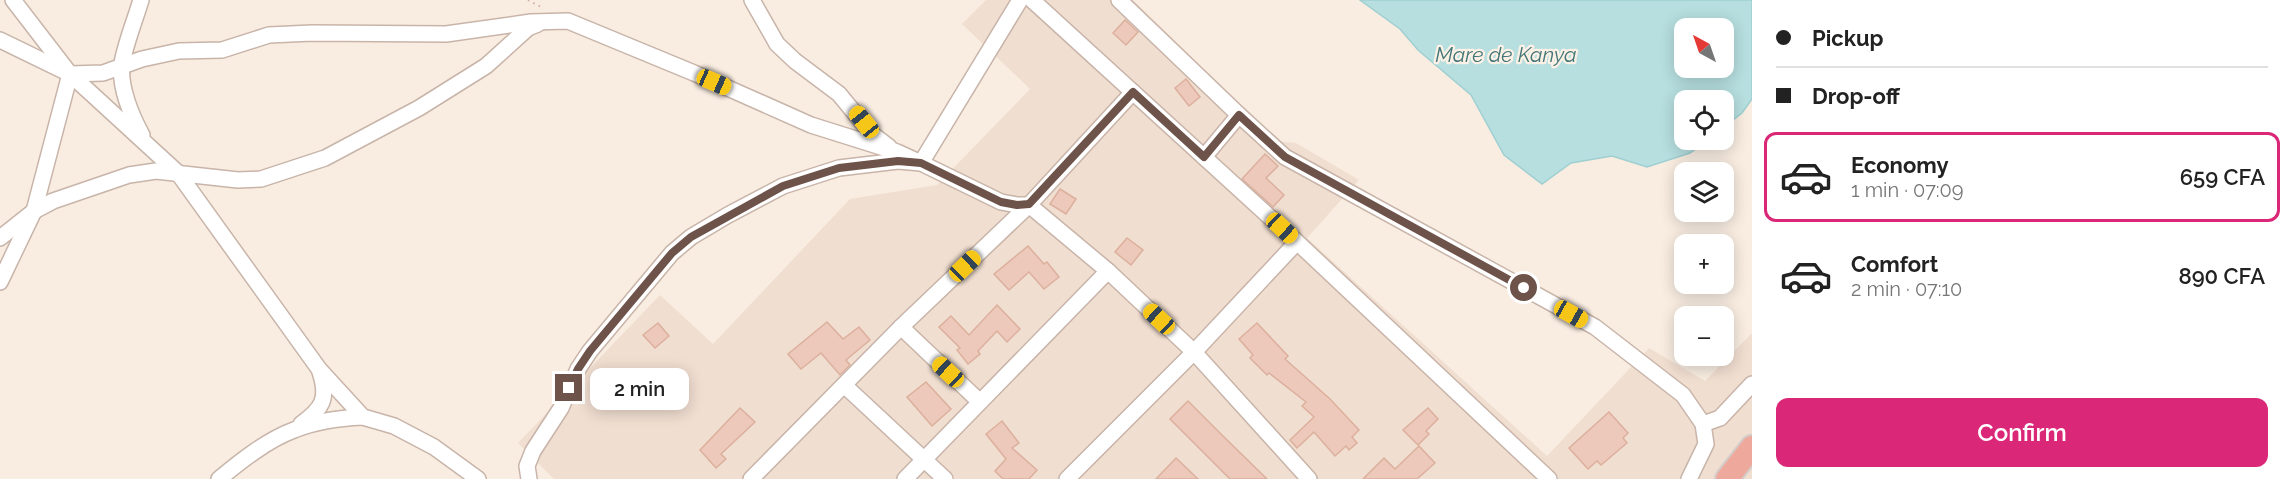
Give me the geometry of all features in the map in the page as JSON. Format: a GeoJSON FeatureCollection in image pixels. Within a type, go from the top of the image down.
{"type":"FeatureCollection","features":[{"type":"Feature","properties":{"kind":"highway"},"geometry":{"type":"LineString","coordinates":[[1735,476],[1752,447]]}},
{"type":"Feature","properties":{"kind":"street"},"geometry":{"type":"LineString","coordinates":[[13,0],[70,74],[178,173],[319,369],[363,417]]}},
{"type":"Feature","properties":{"kind":"street"},"geometry":{"type":"LineString","coordinates":[[141,0],[122,65],[125,90],[133,117],[146,144]]}},
{"type":"Feature","properties":{"kind":"street"},"geometry":{"type":"LineString","coordinates":[[752,0],[777,44],[795,61],[839,94],[873,134],[897,152]]}},
{"type":"Feature","properties":{"kind":"street"},"geometry":{"type":"LineString","coordinates":[[921,163],[1020,0]]}},
{"type":"Feature","properties":{"kind":"street"},"geometry":{"type":"LineString","coordinates":[[1032,0],[1297,242],[1549,479]]}},
{"type":"Feature","properties":{"kind":"street"},"geometry":{"type":"LineString","coordinates":[[1119,0],[1285,157],[1595,327],[1683,395],[1703,424],[1706,444],[1689,479]]}},
{"type":"Feature","properties":{"kind":"street"},"geometry":{"type":"LineString","coordinates":[[0,40],[70,74],[103,72],[179,51],[222,50],[269,35],[446,34],[546,21],[568,21],[811,125],[897,152],[1001,202],[1017,205],[1029,204],[1108,271],[1194,352],[1309,479]]}},
{"type":"Feature","properties":{"kind":"street"},"geometry":{"type":"LineString","coordinates":[[0,238],[52,201],[129,175],[156,171],[238,180],[261,179],[325,158],[419,108],[486,66],[528,28],[546,21]]}},
{"type":"Feature","properties":{"kind":"street"},"geometry":{"type":"LineString","coordinates":[[0,282],[34,212],[70,74]]}},
{"type":"Feature","properties":{"kind":"street"},"geometry":{"type":"LineString","coordinates":[[751,479],[901,327],[1029,204],[1133,92]]}},
{"type":"Feature","properties":{"kind":"street"},"geometry":{"type":"LineString","coordinates":[[1204,157],[1239,115]]}},
{"type":"Feature","properties":{"kind":"street"},"geometry":{"type":"LineString","coordinates":[[529,479],[526,466],[561,408],[584,360],[640,289],[672,253],[691,237],[783,186],[839,168],[898,161],[921,163]]}},
{"type":"Feature","properties":{"kind":"street"},"geometry":{"type":"LineString","coordinates":[[1067,479],[1194,352],[1297,242]]}},
{"type":"Feature","properties":{"kind":"street"},"geometry":{"type":"LineString","coordinates":[[905,479],[1108,271]]}},
{"type":"Feature","properties":{"kind":"street"},"geometry":{"type":"LineString","coordinates":[[901,327],[980,402]]}},
{"type":"Feature","properties":{"kind":"street"},"geometry":{"type":"LineString","coordinates":[[219,479],[270,442],[293,430],[318,412],[324,398],[325,386],[319,369]]}},
{"type":"Feature","properties":{"kind":"street"},"geometry":{"type":"LineString","coordinates":[[1703,424],[1720,418],[1752,384]]}},
{"type":"Feature","properties":{"kind":"street"},"geometry":{"type":"LineString","coordinates":[[844,385],[945,479]]}},
{"type":"Feature","properties":{"kind":"street"},"geometry":{"type":"LineString","coordinates":[[293,430],[335,419],[363,417],[394,426],[434,447],[478,479]]}},
{"type":"Feature","properties":{"kind":"shaded area"},"geometry":{"type":"Polygon","coordinates":[[[986,0],[1133,0],[1278,141],[1296,143],[1359,180],[1307,238],[1547,456],[1649,348],[1674,363],[1674,366],[1680,366],[1705,381],[1720,366],[1734,366],[1734,351],[1752,333],[1752,479],[554,479],[518,443],[660,295],[713,344],[850,199],[937,185],[1030,89],[962,24],[986,0]]]}},
{"type":"Feature","properties":{"kind":"water","name":"Mare de Kanya"},"geometry":{"type":"Polygon","coordinates":[[[1360,0],[1752,0],[1752,99],[1742,113],[1734,119],[1734,90],[1674,90],[1674,150],[1694,150],[1690,153],[1647,167],[1612,156],[1571,163],[1542,184],[1504,155],[1471,95],[1418,50],[1400,29],[1360,0]]]}},
{"type":"Feature","properties":{"kind":"building"},"geometry":{"type":"Polygon","coordinates":[[[1125,20],[1138,32],[1126,45],[1113,33],[1125,20]]]}},
{"type":"Feature","properties":{"kind":"building"},"geometry":{"type":"Polygon","coordinates":[[[1186,79],[1200,97],[1189,106],[1175,88],[1186,79]]]}},
{"type":"Feature","properties":{"kind":"building"},"geometry":{"type":"Polygon","coordinates":[[[1265,154],[1278,166],[1266,178],[1284,195],[1273,207],[1242,179],[1265,154]]]}},
{"type":"Feature","properties":{"kind":"building"},"geometry":{"type":"Polygon","coordinates":[[[1060,189],[1076,199],[1066,214],[1050,204],[1060,189]]]}},
{"type":"Feature","properties":{"kind":"building"},"geometry":{"type":"Polygon","coordinates":[[[1127,238],[1143,250],[1131,265],[1115,252],[1127,238]]]}},
{"type":"Feature","properties":{"kind":"building"},"geometry":{"type":"Polygon","coordinates":[[[1028,246],[1044,264],[1047,262],[1059,277],[1044,289],[1029,272],[1009,290],[994,274],[1028,246]]]}},
{"type":"Feature","properties":{"kind":"building"},"geometry":{"type":"Polygon","coordinates":[[[997,305],[1020,329],[1007,342],[997,331],[978,351],[980,354],[968,364],[957,350],[960,348],[939,327],[951,316],[969,335],[997,305]]]}},
{"type":"Feature","properties":{"kind":"building"},"geometry":{"type":"Polygon","coordinates":[[[827,322],[843,339],[859,327],[870,340],[846,360],[850,365],[840,375],[821,353],[801,369],[788,354],[827,322]]]}},
{"type":"Feature","properties":{"kind":"building"},"geometry":{"type":"Polygon","coordinates":[[[658,323],[669,336],[655,348],[643,335],[658,323]]]}},
{"type":"Feature","properties":{"kind":"building"},"geometry":{"type":"Polygon","coordinates":[[[1257,323],[1288,356],[1285,359],[1330,399],[1359,430],[1352,437],[1357,443],[1349,450],[1346,446],[1335,456],[1314,432],[1297,448],[1290,440],[1314,417],[1302,406],[1306,402],[1269,373],[1267,375],[1250,358],[1253,355],[1239,339],[1257,323]]]}},
{"type":"Feature","properties":{"kind":"building"},"geometry":{"type":"Polygon","coordinates":[[[926,382],[951,409],[932,426],[907,397],[926,382]]]}},
{"type":"Feature","properties":{"kind":"building"},"geometry":{"type":"Polygon","coordinates":[[[1188,401],[1267,479],[1230,479],[1170,419],[1188,401]]]}},
{"type":"Feature","properties":{"kind":"building"},"geometry":{"type":"Polygon","coordinates":[[[740,408],[755,422],[721,454],[726,459],[716,468],[700,450],[740,408]]]}},
{"type":"Feature","properties":{"kind":"building"},"geometry":{"type":"Polygon","coordinates":[[[1428,408],[1438,419],[1426,431],[1429,434],[1418,445],[1403,430],[1428,408]]]}},
{"type":"Feature","properties":{"kind":"building"},"geometry":{"type":"Polygon","coordinates":[[[1609,412],[1628,433],[1623,438],[1627,443],[1601,465],[1597,461],[1588,469],[1569,448],[1609,412]]]}},
{"type":"Feature","properties":{"kind":"building"},"geometry":{"type":"Polygon","coordinates":[[[1002,421],[1019,443],[1012,448],[1037,470],[1029,479],[1003,479],[995,471],[1006,459],[986,434],[1002,421]]]}},
{"type":"Feature","properties":{"kind":"building"},"geometry":{"type":"Polygon","coordinates":[[[1419,446],[1435,463],[1417,479],[1363,479],[1384,458],[1395,469],[1419,446]]]}},
{"type":"Feature","properties":{"kind":"building"},"geometry":{"type":"Polygon","coordinates":[[[1176,458],[1198,479],[1156,479],[1176,458]]]}},
{"type":"Feature","properties":{"kind":"route"},"geometry":{"type":"LineString","coordinates":[[569,388],[590,351],[672,253],[691,237],[783,186],[839,168],[898,161],[921,163],[1001,202],[1017,205],[1029,204],[1133,92],[1204,157],[1239,115],[1285,157],[1524,288]]}}]}
